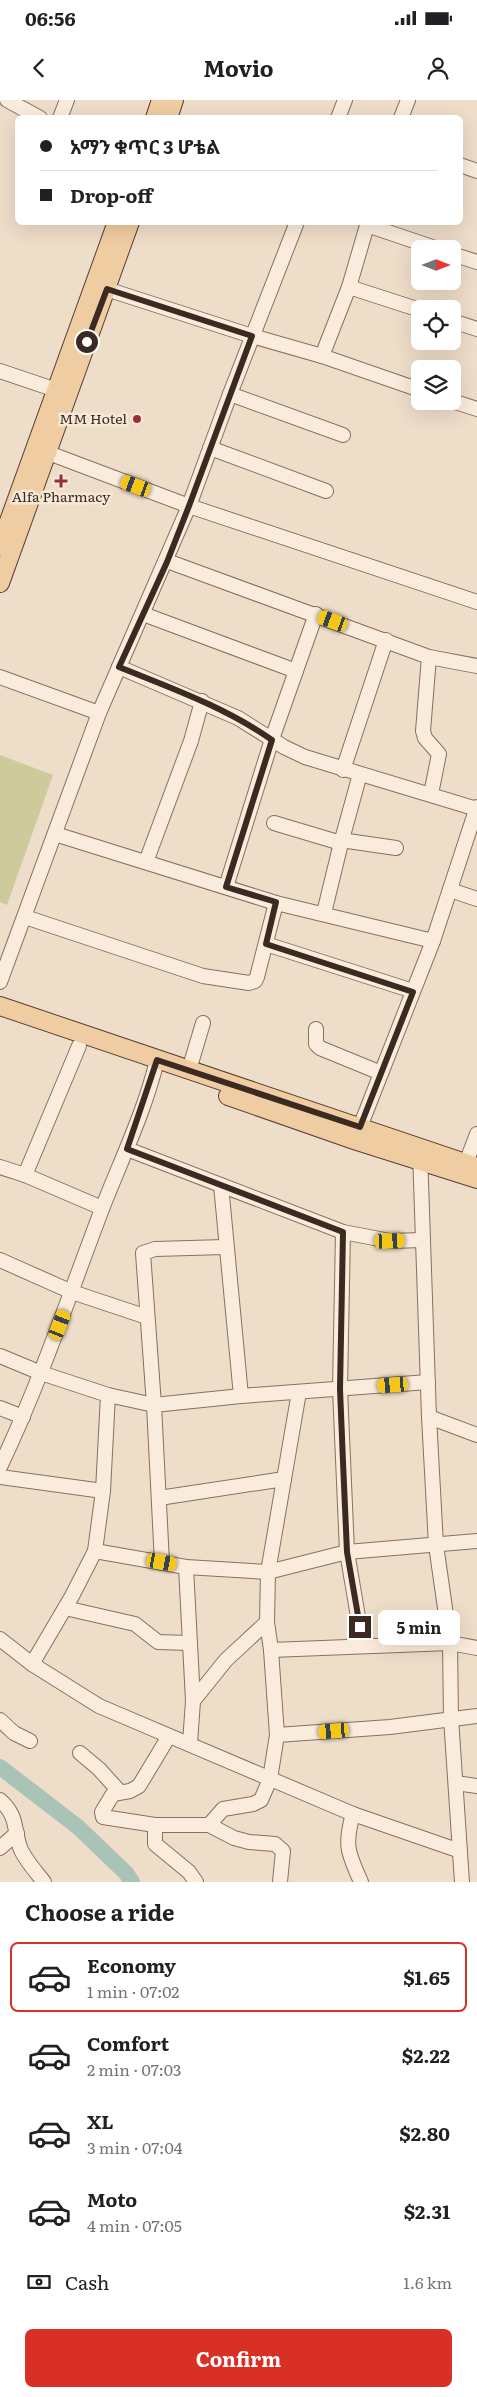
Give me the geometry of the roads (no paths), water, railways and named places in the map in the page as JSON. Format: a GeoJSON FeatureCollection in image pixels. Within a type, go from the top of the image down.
{"type":"FeatureCollection","features":[{"type":"Feature","properties":{"kind":"main road"},"geometry":{"type":"LineString","coordinates":[[155,115],[161,100]]}},
{"type":"Feature","properties":{"kind":"main road"},"geometry":{"type":"LineString","coordinates":[[169,115],[174,100]]}},
{"type":"Feature","properties":{"kind":"main road"},"geometry":{"type":"LineString","coordinates":[[101,287],[116,225]]}},
{"type":"Feature","properties":{"kind":"main road"},"geometry":{"type":"LineString","coordinates":[[0,583],[41,450],[101,287],[129,225]]}},
{"type":"Feature","properties":{"kind":"main road"},"geometry":{"type":"LineString","coordinates":[[0,546],[41,450]]}},
{"type":"Feature","properties":{"kind":"main road"},"geometry":{"type":"LineString","coordinates":[[0,1006],[357,1141],[472,1165]]}},
{"type":"Feature","properties":{"kind":"main road"},"geometry":{"type":"LineString","coordinates":[[0,1019],[79,1046],[156,1065],[189,1070],[360,1127],[477,1179]]}},
{"type":"Feature","properties":{"kind":"street"},"geometry":{"type":"LineString","coordinates":[[7,100],[34,115]]}},
{"type":"Feature","properties":{"kind":"street"},"geometry":{"type":"LineString","coordinates":[[61,115],[67,100]]}},
{"type":"Feature","properties":{"kind":"street"},"geometry":{"type":"LineString","coordinates":[[339,115],[345,100]]}},
{"type":"Feature","properties":{"kind":"street"},"geometry":{"type":"LineString","coordinates":[[402,115],[408,100]]}},
{"type":"Feature","properties":{"kind":"street"},"geometry":{"type":"LineString","coordinates":[[463,167],[477,171]]}},
{"type":"Feature","properties":{"kind":"street"},"geometry":{"type":"LineString","coordinates":[[0,982],[99,713],[167,562],[296,225]]}},
{"type":"Feature","properties":{"kind":"street"},"geometry":{"type":"LineString","coordinates":[[322,356],[349,287],[368,225]]}},
{"type":"Feature","properties":{"kind":"street"},"geometry":{"type":"LineString","coordinates":[[371,225],[413,240]]}},
{"type":"Feature","properties":{"kind":"street"},"geometry":{"type":"LineString","coordinates":[[461,257],[477,262]]}},
{"type":"Feature","properties":{"kind":"street"},"geometry":{"type":"LineString","coordinates":[[101,287],[252,336],[322,356],[411,387]]}},
{"type":"Feature","properties":{"kind":"street"},"geometry":{"type":"LineString","coordinates":[[349,287],[411,307]]}},
{"type":"Feature","properties":{"kind":"street"},"geometry":{"type":"LineString","coordinates":[[461,324],[477,329]]}},
{"type":"Feature","properties":{"kind":"street"},"geometry":{"type":"LineString","coordinates":[[0,371],[62,392]]}},
{"type":"Feature","properties":{"kind":"street"},"geometry":{"type":"LineString","coordinates":[[230,394],[343,435]]}},
{"type":"Feature","properties":{"kind":"street"},"geometry":{"type":"LineString","coordinates":[[461,404],[477,409]]}},
{"type":"Feature","properties":{"kind":"street"},"geometry":{"type":"LineString","coordinates":[[210,448],[326,491]]}},
{"type":"Feature","properties":{"kind":"street"},"geometry":{"type":"LineString","coordinates":[[41,450],[189,506],[477,602]]}},
{"type":"Feature","properties":{"kind":"street"},"geometry":{"type":"LineString","coordinates":[[167,562],[316,614],[429,657],[477,666]]}},
{"type":"Feature","properties":{"kind":"street"},"geometry":{"type":"LineString","coordinates":[[143,614],[296,671]]}},
{"type":"Feature","properties":{"kind":"street"},"geometry":{"type":"LineString","coordinates":[[226,887],[272,740],[316,614]]}},
{"type":"Feature","properties":{"kind":"street"},"geometry":{"type":"LineString","coordinates":[[343,770],[386,640]]}},
{"type":"Feature","properties":{"kind":"street"},"geometry":{"type":"LineString","coordinates":[[429,657],[423,731],[425,738],[438,754],[431,794]]}},
{"type":"Feature","properties":{"kind":"street"},"geometry":{"type":"LineString","coordinates":[[119,667],[238,718],[272,740],[305,757],[343,770],[477,808],[433,941],[360,1127]]}},
{"type":"Feature","properties":{"kind":"street"},"geometry":{"type":"LineString","coordinates":[[0,677],[99,713]]}},
{"type":"Feature","properties":{"kind":"street"},"geometry":{"type":"LineString","coordinates":[[146,862],[191,741],[202,701]]}},
{"type":"Feature","properties":{"kind":"street"},"geometry":{"type":"LineString","coordinates":[[324,913],[360,774]]}},
{"type":"Feature","properties":{"kind":"street"},"geometry":{"type":"LineString","coordinates":[[274,823],[341,842],[396,848]]}},
{"type":"Feature","properties":{"kind":"street"},"geometry":{"type":"LineString","coordinates":[[55,834],[276,902],[433,941]]}},
{"type":"Feature","properties":{"kind":"street"},"geometry":{"type":"LineString","coordinates":[[450,890],[477,899]]}},
{"type":"Feature","properties":{"kind":"street"},"geometry":{"type":"LineString","coordinates":[[24,917],[203,976],[240,983],[255,981],[276,902]]}},
{"type":"Feature","properties":{"kind":"street"},"geometry":{"type":"LineString","coordinates":[[266,944],[413,992]]}},
{"type":"Feature","properties":{"kind":"street"},"geometry":{"type":"LineString","coordinates":[[189,1070],[203,1023]]}},
{"type":"Feature","properties":{"kind":"street"},"geometry":{"type":"LineString","coordinates":[[316,1029],[316,1044],[320,1048],[381,1072]]}},
{"type":"Feature","properties":{"kind":"street"},"geometry":{"type":"LineString","coordinates":[[25,1175],[79,1046]]}},
{"type":"Feature","properties":{"kind":"street"},"geometry":{"type":"LineString","coordinates":[[0,1467],[42,1374],[102,1208],[127,1149],[156,1065]]}},
{"type":"Feature","properties":{"kind":"street"},"geometry":{"type":"LineString","coordinates":[[472,1165],[477,1134]]}},
{"type":"Feature","properties":{"kind":"street"},"geometry":{"type":"LineString","coordinates":[[127,1149],[343,1232],[390,1241],[423,1240]]}},
{"type":"Feature","properties":{"kind":"street"},"geometry":{"type":"LineString","coordinates":[[420,1153],[429,1417],[436,1544],[450,1643],[451,1718],[462,1882]]}},
{"type":"Feature","properties":{"kind":"street"},"geometry":{"type":"LineString","coordinates":[[0,1167],[25,1175],[102,1208]]}},
{"type":"Feature","properties":{"kind":"street"},"geometry":{"type":"LineString","coordinates":[[221,1185],[225,1247],[241,1396]]}},
{"type":"Feature","properties":{"kind":"street"},"geometry":{"type":"LineString","coordinates":[[343,1232],[340,1389],[347,1552],[363,1646]]}},
{"type":"Feature","properties":{"kind":"street"},"geometry":{"type":"LineString","coordinates":[[162,1562],[154,1405],[143,1253],[155,1249],[225,1247]]}},
{"type":"Feature","properties":{"kind":"street"},"geometry":{"type":"LineString","coordinates":[[0,1260],[72,1292],[147,1317]]}},
{"type":"Feature","properties":{"kind":"street"},"geometry":{"type":"LineString","coordinates":[[0,1356],[42,1374],[108,1395],[154,1405],[241,1396],[428,1382]]}},
{"type":"Feature","properties":{"kind":"street"},"geometry":{"type":"LineString","coordinates":[[209,1825],[223,1809],[253,1804],[260,1800],[270,1779],[277,1735],[271,1650],[267,1622],[268,1572],[299,1392]]}},
{"type":"Feature","properties":{"kind":"street"},"geometry":{"type":"LineString","coordinates":[[32,1664],[65,1608],[95,1551],[103,1491],[108,1395]]}},
{"type":"Feature","properties":{"kind":"street"},"geometry":{"type":"LineString","coordinates":[[0,1408],[23,1417]]}},
{"type":"Feature","properties":{"kind":"street"},"geometry":{"type":"LineString","coordinates":[[429,1417],[477,1435]]}},
{"type":"Feature","properties":{"kind":"street"},"geometry":{"type":"LineString","coordinates":[[0,1477],[103,1491]]}},
{"type":"Feature","properties":{"kind":"street"},"geometry":{"type":"LineString","coordinates":[[159,1498],[284,1479]]}},
{"type":"Feature","properties":{"kind":"street"},"geometry":{"type":"LineString","coordinates":[[95,1551],[186,1567],[268,1572],[347,1552],[477,1542]]}},
{"type":"Feature","properties":{"kind":"street"},"geometry":{"type":"LineString","coordinates":[[186,1567],[193,1701],[190,1743]]}},
{"type":"Feature","properties":{"kind":"street"},"geometry":{"type":"LineString","coordinates":[[65,1608],[135,1624],[158,1642],[189,1643]]}},
{"type":"Feature","properties":{"kind":"street"},"geometry":{"type":"LineString","coordinates":[[193,1701],[226,1660],[267,1622]]}},
{"type":"Feature","properties":{"kind":"street"},"geometry":{"type":"LineString","coordinates":[[0,1639],[32,1664],[99,1706],[190,1743],[353,1814],[460,1851]]}},
{"type":"Feature","properties":{"kind":"street"},"geometry":{"type":"LineString","coordinates":[[271,1650],[450,1643],[477,1648]]}},
{"type":"Feature","properties":{"kind":"street"},"geometry":{"type":"LineString","coordinates":[[277,1735],[390,1727],[477,1716]]}},
{"type":"Feature","properties":{"kind":"street"},"geometry":{"type":"LineString","coordinates":[[0,1720],[14,1733],[30,1741]]}},
{"type":"Feature","properties":{"kind":"street"},"geometry":{"type":"LineString","coordinates":[[169,1736],[139,1786],[130,1791],[119,1791],[113,1794],[102,1812],[103,1817],[155,1825],[209,1825],[234,1838],[249,1842],[275,1844],[280,1847],[284,1860],[280,1882]]}},
{"type":"Feature","properties":{"kind":"street"},"geometry":{"type":"LineString","coordinates":[[80,1753],[99,1769],[119,1791]]}},
{"type":"Feature","properties":{"kind":"street"},"geometry":{"type":"LineString","coordinates":[[456,1783],[477,1786]]}},
{"type":"Feature","properties":{"kind":"street"},"geometry":{"type":"LineString","coordinates":[[0,1800],[13,1816],[21,1848],[27,1861],[44,1882]]}},
{"type":"Feature","properties":{"kind":"street"},"geometry":{"type":"LineString","coordinates":[[353,1814],[347,1841],[360,1882]]}},
{"type":"Feature","properties":{"kind":"street"},"geometry":{"type":"LineString","coordinates":[[155,1825],[155,1844],[189,1872],[196,1882]]}},
{"type":"Feature","properties":{"kind":"street"},"geometry":{"type":"LineString","coordinates":[[0,1848],[17,1833]]}},
{"type":"Feature","properties":{"kind":"waterway"},"geometry":{"type":"LineString","coordinates":[[0,1767],[78,1827],[126,1873],[132,1882]]}},
{"type":"Feature","properties":{"kind":"place","name":"MM Hotel"},"geometry":{"type":"Point","coordinates":[137,419]}},
{"type":"Feature","properties":{"kind":"place","name":"Alfa Pharmacy"},"geometry":{"type":"Point","coordinates":[61,481]}}]}
